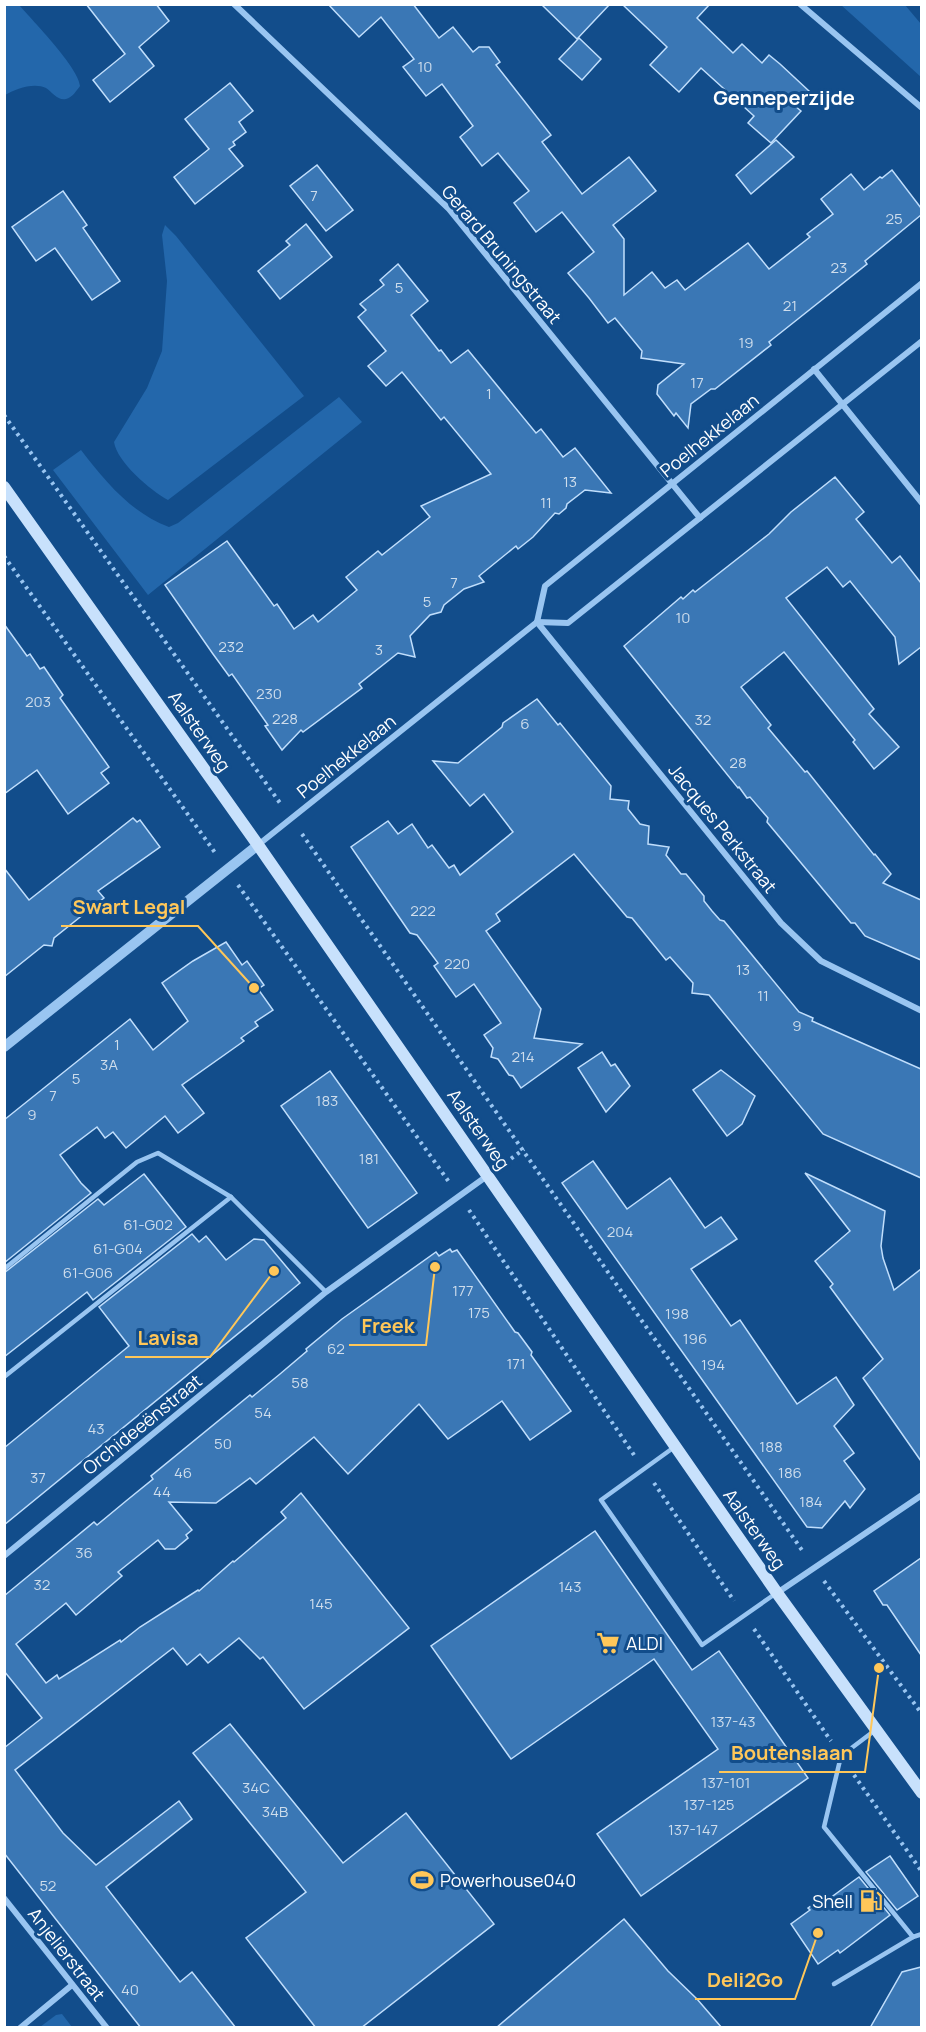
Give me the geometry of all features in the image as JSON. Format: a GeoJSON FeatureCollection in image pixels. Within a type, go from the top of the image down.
{"type":"FeatureCollection","features":[{"type":"Feature","properties":{"kind":"main road","name":"Aalsterweg"},"geometry":{"type":"LineString","coordinates":[[4,487],[489,1175],[777,1593],[921,1793]]}},
{"type":"Feature","properties":{"kind":"street","name":"Gerard Bruningstraat"},"geometry":{"type":"LineString","coordinates":[[234,4],[448,209],[700,518]]}},
{"type":"Feature","properties":{"kind":"street"},"geometry":{"type":"LineString","coordinates":[[800,4],[921,108]]}},
{"type":"Feature","properties":{"kind":"street","name":"Poelhekkelaan"},"geometry":{"type":"LineString","coordinates":[[258,845],[537,622],[545,586],[921,283]]}},
{"type":"Feature","properties":{"kind":"street"},"geometry":{"type":"LineString","coordinates":[[537,622],[568,623],[921,341]]}},
{"type":"Feature","properties":{"kind":"street"},"geometry":{"type":"LineString","coordinates":[[814,369],[921,503]]}},
{"type":"Feature","properties":{"kind":"street","name":"Jacques Perkstraat"},"geometry":{"type":"LineString","coordinates":[[537,622],[781,922],[821,961],[921,1011]]}},
{"type":"Feature","properties":{"kind":"street"},"geometry":{"type":"LineString","coordinates":[[4,1047],[258,845]]}},
{"type":"Feature","properties":{"kind":"street","name":"Orchideeënstraat"},"geometry":{"type":"LineString","coordinates":[[4,1556],[326,1292],[489,1175]]}},
{"type":"Feature","properties":{"kind":"street"},"geometry":{"type":"LineString","coordinates":[[777,1593],[921,1496]]}},
{"type":"Feature","properties":{"kind":"street","name":"Anjelierstraat"},"geometry":{"type":"LineString","coordinates":[[4,1898],[107,2028]]}},
{"type":"Feature","properties":{"kind":"street"},"geometry":{"type":"LineString","coordinates":[[20,2028],[72,1985]]}},
{"type":"Feature","properties":{"kind":"lane"},"geometry":{"type":"LineString","coordinates":[[4,1269],[137,1162],[158,1153],[231,1197],[326,1292]]}},
{"type":"Feature","properties":{"kind":"lane"},"geometry":{"type":"LineString","coordinates":[[4,1377],[231,1197]]}},
{"type":"Feature","properties":{"kind":"lane"},"geometry":{"type":"LineString","coordinates":[[676,1447],[601,1500],[702,1645],[777,1593]]}},
{"type":"Feature","properties":{"kind":"lane"},"geometry":{"type":"LineString","coordinates":[[877,1730],[841,1756],[824,1827],[913,1937]]}},
{"type":"Feature","properties":{"kind":"lane"},"geometry":{"type":"LineString","coordinates":[[834,1984],[921,1934]]}},
{"type":"Feature","properties":{"kind":"path","name":"Aalsterweg"},"geometry":{"type":"LineString","coordinates":[[4,415],[524,1149],[814,1567],[921,1714]]}},
{"type":"Feature","properties":{"kind":"shaded area"},"geometry":{"type":"Polygon","coordinates":[[[5,4],[19,5],[72,68],[80,86],[70,97],[60,99],[41,86],[30,86],[5,95],[5,4]]]}},
{"type":"Feature","properties":{"kind":"shaded area"},"geometry":{"type":"Polygon","coordinates":[[[841,5],[905,5],[921,24],[921,77],[841,5]]]}},
{"type":"Feature","properties":{"kind":"shaded area"},"geometry":{"type":"Polygon","coordinates":[[[165,225],[304,396],[168,500],[152,490],[128,467],[116,450],[114,442],[147,388],[162,351],[167,281],[162,235],[165,225]]]}},
{"type":"Feature","properties":{"kind":"shaded area"},"geometry":{"type":"Polygon","coordinates":[[[339,397],[362,422],[148,595],[53,470],[81,450],[109,484],[131,505],[155,521],[169,527],[178,523],[339,397]]]}},
{"type":"Feature","properties":{"kind":"shaded area"},"geometry":{"type":"Polygon","coordinates":[[[62,2014],[72,2027],[40,2027],[56,2015],[62,2014]]]}},
{"type":"Feature","properties":{"kind":"building"},"geometry":{"type":"Polygon","coordinates":[[[86,4],[156,4],[169,21],[139,47],[154,66],[110,102],[93,80],[125,54],[86,4]]]}},
{"type":"Feature","properties":{"kind":"building"},"geometry":{"type":"Polygon","coordinates":[[[328,4],[413,4],[439,38],[453,27],[473,52],[479,47],[489,47],[500,62],[496,65],[551,135],[542,142],[582,194],[629,157],[656,191],[613,225],[624,239],[624,295],[652,272],[665,288],[677,280],[685,290],[748,243],[769,269],[810,237],[807,234],[833,214],[821,199],[851,174],[864,190],[892,170],[921,208],[921,215],[865,261],[867,264],[769,342],[771,345],[715,389],[711,389],[691,404],[688,428],[676,413],[674,416],[657,394],[658,385],[684,364],[641,358],[642,351],[615,318],[608,323],[568,273],[594,252],[562,212],[536,232],[514,203],[529,191],[498,153],[482,166],[460,137],[473,126],[442,84],[426,96],[403,67],[414,59],[381,17],[359,37],[328,4]]]}},
{"type":"Feature","properties":{"kind":"building"},"geometry":{"type":"Polygon","coordinates":[[[541,4],[610,4],[577,39],[541,4]]]}},
{"type":"Feature","properties":{"kind":"building"},"geometry":{"type":"Polygon","coordinates":[[[622,4],[710,4],[697,18],[733,53],[742,44],[762,63],[769,55],[809,91],[795,106],[801,111],[771,143],[748,123],[754,116],[701,68],[679,92],[650,65],[667,47],[622,4]]]}},
{"type":"Feature","properties":{"kind":"building"},"geometry":{"type":"Polygon","coordinates":[[[579,38],[601,59],[582,80],[559,59],[579,38]]]}},
{"type":"Feature","properties":{"kind":"building"},"geometry":{"type":"Polygon","coordinates":[[[230,83],[253,111],[239,122],[246,132],[233,142],[235,145],[229,149],[243,166],[195,204],[174,177],[209,149],[185,119],[230,83]]]}},
{"type":"Feature","properties":{"kind":"building"},"geometry":{"type":"Polygon","coordinates":[[[776,140],[794,157],[751,194],[736,175],[776,140]]]}},
{"type":"Feature","properties":{"kind":"building"},"geometry":{"type":"Polygon","coordinates":[[[317,165],[353,210],[326,231],[290,186],[317,165]]]}},
{"type":"Feature","properties":{"kind":"building"},"geometry":{"type":"Polygon","coordinates":[[[63,191],[87,225],[83,228],[120,281],[92,300],[55,248],[36,261],[12,227],[63,191]]]}},
{"type":"Feature","properties":{"kind":"building"},"geometry":{"type":"Polygon","coordinates":[[[306,224],[332,257],[280,299],[258,271],[290,245],[286,241],[306,224]]]}},
{"type":"Feature","properties":{"kind":"building"},"geometry":{"type":"Polygon","coordinates":[[[398,264],[428,301],[411,315],[439,351],[441,350],[451,363],[468,350],[536,433],[541,429],[563,457],[575,448],[611,493],[585,490],[567,504],[559,514],[555,513],[533,537],[518,549],[516,546],[479,576],[484,582],[464,589],[444,605],[441,612],[430,615],[410,636],[415,657],[398,653],[359,684],[362,688],[303,732],[301,730],[282,750],[265,726],[268,725],[232,674],[229,676],[165,585],[227,541],[274,606],[277,604],[294,629],[313,615],[318,622],[357,590],[346,577],[378,551],[382,555],[430,517],[421,506],[491,474],[444,417],[441,420],[402,372],[386,386],[368,366],[386,351],[358,317],[366,310],[360,304],[384,285],[380,280],[398,264]]]}},
{"type":"Feature","properties":{"kind":"building"},"geometry":{"type":"Polygon","coordinates":[[[835,477],[864,512],[856,519],[892,563],[900,556],[921,583],[921,647],[899,664],[895,637],[850,581],[843,587],[827,567],[786,598],[874,709],[869,714],[899,747],[874,769],[853,742],[855,740],[784,652],[741,687],[771,725],[768,728],[805,772],[807,771],[891,874],[883,883],[921,900],[921,960],[865,936],[855,923],[851,923],[767,822],[768,818],[750,797],[747,798],[738,788],[624,646],[681,597],[683,599],[693,590],[695,592],[769,534],[791,512],[835,477]]]}},
{"type":"Feature","properties":{"kind":"building"},"geometry":{"type":"Polygon","coordinates":[[[4,624],[27,656],[30,654],[40,669],[44,667],[63,695],[60,698],[109,767],[101,773],[109,783],[68,814],[37,770],[4,794],[4,624]]]}},
{"type":"Feature","properties":{"kind":"building"},"geometry":{"type":"Polygon","coordinates":[[[537,699],[558,725],[560,723],[611,786],[610,799],[629,801],[628,809],[640,824],[649,826],[648,844],[669,847],[666,855],[681,874],[686,874],[704,896],[704,901],[712,911],[724,921],[799,1012],[813,1018],[812,1021],[921,1069],[921,1178],[823,1134],[709,995],[692,993],[693,983],[670,957],[666,960],[632,918],[627,917],[574,854],[496,914],[500,921],[486,931],[541,1009],[534,1038],[582,1044],[521,1088],[498,1059],[491,1057],[493,1048],[484,1035],[501,1023],[474,984],[456,997],[434,966],[438,963],[417,935],[410,933],[351,847],[388,821],[398,834],[412,824],[428,848],[432,845],[449,868],[454,865],[460,875],[513,832],[484,794],[470,806],[433,761],[458,763],[502,727],[503,723],[537,699]]]}},
{"type":"Feature","properties":{"kind":"building"},"geometry":{"type":"Polygon","coordinates":[[[133,818],[137,822],[140,820],[160,847],[98,891],[104,898],[54,938],[52,946],[44,945],[4,977],[4,868],[29,900],[133,818]]]}},
{"type":"Feature","properties":{"kind":"building"},"geometry":{"type":"Polygon","coordinates":[[[226,942],[242,965],[247,961],[264,985],[258,989],[273,1010],[255,1022],[258,1026],[241,1038],[244,1041],[182,1085],[204,1113],[178,1133],[165,1116],[126,1148],[113,1132],[105,1138],[97,1127],[60,1155],[91,1193],[4,1263],[4,1120],[130,1019],[153,1050],[188,1021],[162,983],[193,961],[226,942]]]}},
{"type":"Feature","properties":{"kind":"building"},"geometry":{"type":"Polygon","coordinates":[[[602,1052],[611,1066],[615,1064],[630,1086],[606,1112],[578,1068],[602,1052]]]}},
{"type":"Feature","properties":{"kind":"building"},"geometry":{"type":"Polygon","coordinates":[[[721,1070],[755,1096],[742,1124],[727,1136],[693,1090],[721,1070]]]}},
{"type":"Feature","properties":{"kind":"building"},"geometry":{"type":"Polygon","coordinates":[[[330,1071],[417,1193],[368,1228],[281,1106],[330,1071]]]}},
{"type":"Feature","properties":{"kind":"building"},"geometry":{"type":"Polygon","coordinates":[[[593,1161],[627,1209],[670,1178],[705,1228],[721,1217],[737,1239],[691,1269],[731,1326],[740,1320],[797,1404],[836,1377],[854,1405],[834,1426],[854,1453],[844,1461],[865,1489],[850,1508],[845,1501],[822,1528],[807,1527],[562,1183],[593,1161]]]}},
{"type":"Feature","properties":{"kind":"building"},"geometry":{"type":"Polygon","coordinates":[[[805,1173],[885,1211],[881,1246],[894,1290],[921,1269],[921,1461],[863,1378],[883,1359],[830,1287],[833,1284],[815,1261],[850,1231],[805,1173]]]}},
{"type":"Feature","properties":{"kind":"building"},"geometry":{"type":"Polygon","coordinates":[[[144,1174],[186,1227],[93,1300],[87,1292],[4,1357],[4,1273],[98,1199],[104,1205],[144,1174]]]}},
{"type":"Feature","properties":{"kind":"building"},"geometry":{"type":"Polygon","coordinates":[[[192,1234],[199,1242],[206,1236],[226,1260],[254,1239],[264,1240],[300,1283],[4,1525],[4,1448],[129,1346],[99,1307],[192,1234]]]}},
{"type":"Feature","properties":{"kind":"building"},"geometry":{"type":"Polygon","coordinates":[[[450,1249],[452,1252],[457,1250],[515,1332],[532,1352],[531,1355],[571,1411],[530,1440],[502,1401],[448,1439],[419,1404],[348,1474],[314,1437],[256,1484],[250,1478],[216,1503],[169,1502],[192,1530],[186,1535],[188,1538],[175,1549],[165,1549],[158,1540],[118,1572],[122,1576],[76,1615],[66,1603],[16,1644],[46,1683],[57,1675],[59,1679],[199,1591],[286,1518],[281,1512],[301,1493],[409,1628],[304,1709],[263,1657],[260,1659],[239,1638],[208,1663],[200,1654],[187,1665],[173,1648],[15,1770],[63,1833],[96,1865],[179,1801],[192,1819],[106,1887],[180,1982],[192,1972],[236,2028],[141,2028],[4,1853],[4,1748],[42,1718],[4,1671],[4,1596],[94,1522],[97,1525],[153,1479],[151,1476],[250,1395],[252,1397],[280,1374],[342,1319],[436,1252],[439,1256],[450,1249]]]}},
{"type":"Feature","properties":{"kind":"building"},"geometry":{"type":"Polygon","coordinates":[[[595,1531],[692,1670],[719,1651],[808,1778],[641,1896],[597,1834],[718,1749],[654,1659],[511,1759],[431,1646],[595,1531]]]}},
{"type":"Feature","properties":{"kind":"building"},"geometry":{"type":"Polygon","coordinates":[[[921,1558],[921,1655],[887,1605],[883,1605],[874,1591],[921,1558]]]}},
{"type":"Feature","properties":{"kind":"building"},"geometry":{"type":"Polygon","coordinates":[[[230,1724],[343,1863],[406,1813],[494,1924],[361,2028],[316,2028],[246,1938],[306,1892],[193,1753],[230,1724]]]}},
{"type":"Feature","properties":{"kind":"building"},"geometry":{"type":"Polygon","coordinates":[[[890,1856],[918,1896],[897,1910],[866,1872],[890,1856]]]}},
{"type":"Feature","properties":{"kind":"building"},"geometry":{"type":"Polygon","coordinates":[[[859,1877],[890,1915],[840,1953],[838,1950],[818,1964],[791,1924],[827,1894],[830,1898],[859,1877]]]}},
{"type":"Feature","properties":{"kind":"building"},"geometry":{"type":"Polygon","coordinates":[[[624,1919],[668,1971],[722,2028],[496,2028],[624,1919]]]}},
{"type":"Feature","properties":{"kind":"building"},"geometry":{"type":"Polygon","coordinates":[[[921,1967],[921,2028],[870,2028],[902,1972],[921,1967]]]}},
{"type":"Feature","properties":{"kind":"place","name":"Swart Legal"},"geometry":{"type":"Point","coordinates":[254,988]}},
{"type":"Feature","properties":{"kind":"place","name":"Freek"},"geometry":{"type":"Point","coordinates":[435,1267]}},
{"type":"Feature","properties":{"kind":"place","name":"Lavisa"},"geometry":{"type":"Point","coordinates":[274,1271]}},
{"type":"Feature","properties":{"kind":"place","name":"ALDI"},"geometry":{"type":"Point","coordinates":[608,1643]}},
{"type":"Feature","properties":{"kind":"place","name":"Boutenslaan"},"geometry":{"type":"Point","coordinates":[879,1668]}},
{"type":"Feature","properties":{"kind":"place","name":"Powerhouse040"},"geometry":{"type":"Point","coordinates":[422,1880]}},
{"type":"Feature","properties":{"kind":"place","name":"Shell"},"geometry":{"type":"Point","coordinates":[871,1901]}},
{"type":"Feature","properties":{"kind":"place","name":"Deli2Go"},"geometry":{"type":"Point","coordinates":[818,1933]}},
{"type":"Feature","properties":{"kind":"district","name":"Genneperzijde"},"geometry":{"type":"Point","coordinates":[784,97]}}]}
